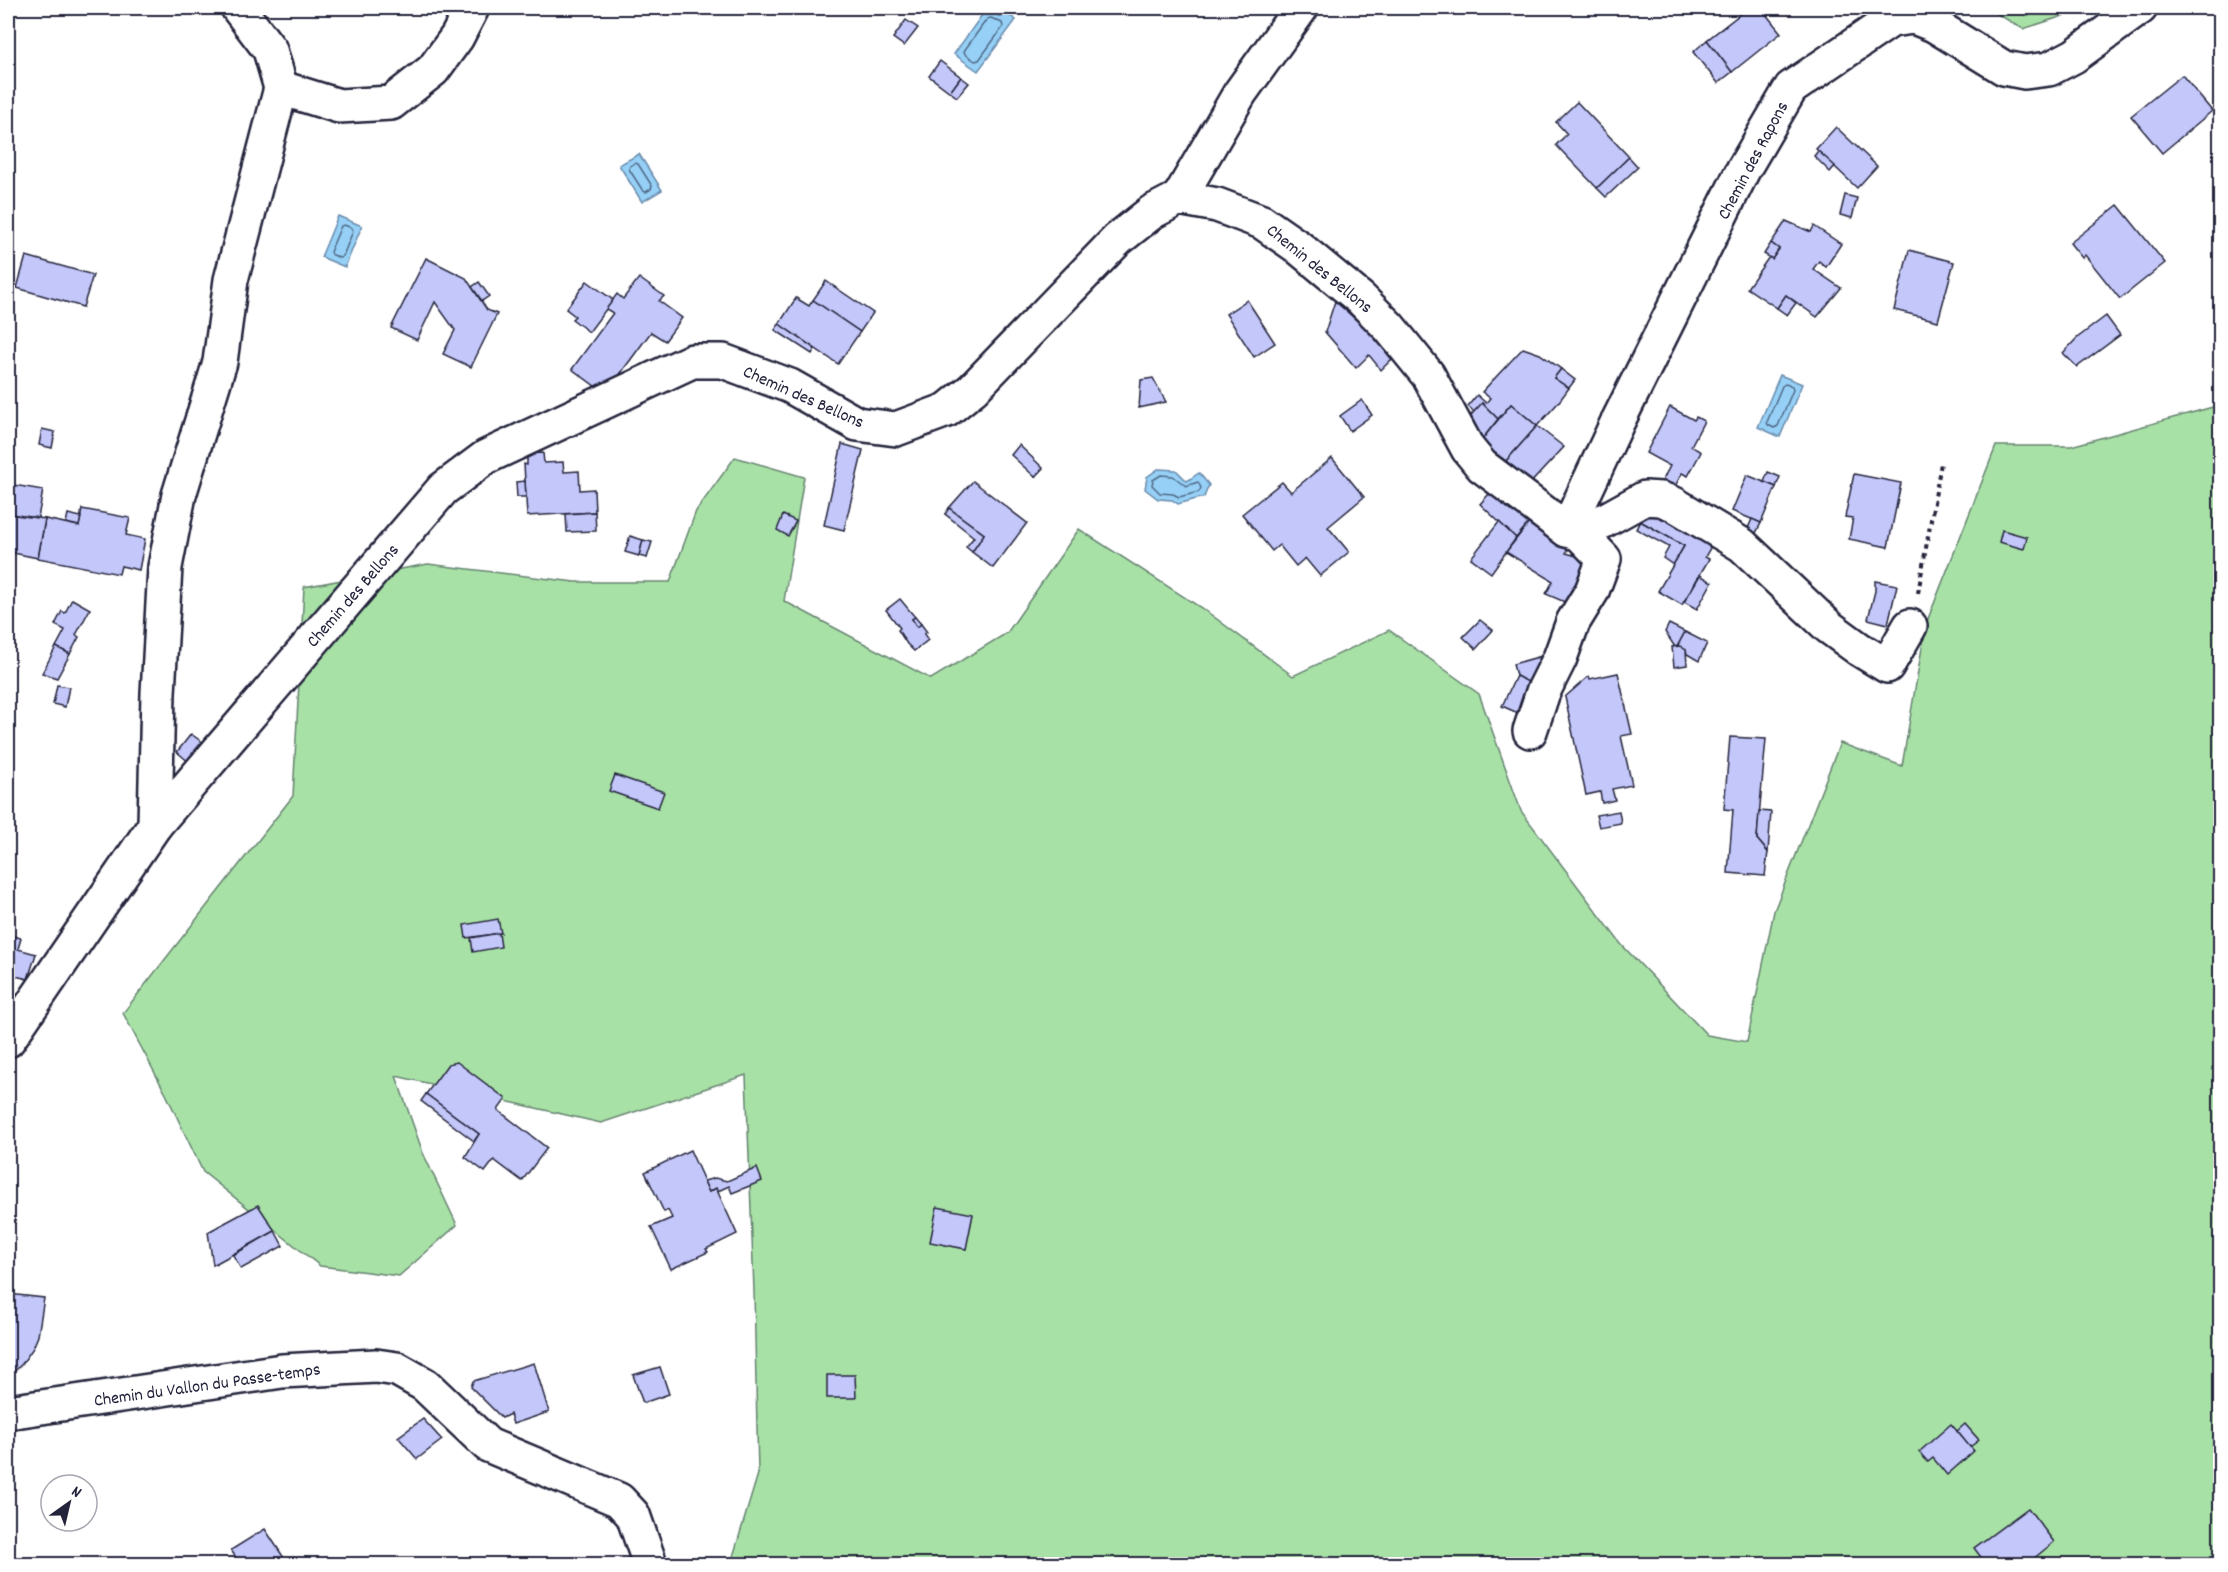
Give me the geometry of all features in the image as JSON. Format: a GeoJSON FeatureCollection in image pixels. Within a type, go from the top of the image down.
{"type":"FeatureCollection","features":[{"type":"Feature","properties":{"kind":"street"},"geometry":{"type":"LineString","coordinates":[[155,825],[158,693],[165,567],[179,495],[220,362],[231,279],[281,88],[270,50],[238,8]]}},
{"type":"Feature","properties":{"kind":"street"},"geometry":{"type":"LineString","coordinates":[[281,88],[339,106],[391,103],[433,70],[457,37],[472,8]]}},
{"type":"Feature","properties":{"kind":"street"},"geometry":{"type":"LineString","coordinates":[[1179,198],[1240,93],[1302,8]]}},
{"type":"Feature","properties":{"kind":"street","name":"Chemin des Rapons"},"geometry":{"type":"LineString","coordinates":[[1574,532],[1618,421],[1743,170],[1791,88],[1891,20],[1914,17],[1934,25],[2004,68],[2025,72],[2049,69],[2074,56],[2140,8]]}},
{"type":"Feature","properties":{"kind":"street","name":"Chemin des Bellons"},"geometry":{"type":"LineString","coordinates":[[8,1040],[155,825],[443,489],[486,456],[692,362],[723,361],[790,386],[857,424],[896,429],[947,410],[981,381],[1118,239],[1152,212],[1179,198],[1217,205],[1262,222],[1298,247],[1362,299],[1389,327],[1428,375],[1468,449],[1482,466],[1574,532],[1604,559],[1592,591],[1573,622],[1560,658],[1543,692],[1530,731]]}},
{"type":"Feature","properties":{"kind":"street"},"geometry":{"type":"LineString","coordinates":[[1574,532],[1645,498],[1661,499],[1674,504],[1742,545],[1829,627],[1887,666],[1910,626]]}},
{"type":"Feature","properties":{"kind":"street","name":"Chemin du Vallon du Passe-temps"},"geometry":{"type":"LineString","coordinates":[[8,1412],[282,1371],[376,1365],[397,1369],[425,1385],[488,1445],[619,1500],[633,1515],[650,1564]]}},
{"type":"Feature","properties":{"kind":"path"},"geometry":{"type":"LineString","coordinates":[[1910,626],[1922,577],[1941,463]]}},
{"type":"Feature","properties":{"kind":"green space"},"geometry":{"type":"Polygon","coordinates":[[[1987,8],[2088,8],[2023,29],[1987,8]]]}},
{"type":"Feature","properties":{"kind":"green space"},"geometry":{"type":"Polygon","coordinates":[[[2220,405],[2220,1564],[719,1564],[732,1560],[758,1474],[746,1075],[601,1123],[396,1076],[423,1153],[457,1225],[399,1276],[320,1266],[203,1172],[166,1094],[123,1013],[293,796],[304,587],[428,564],[575,582],[670,582],[696,511],[735,457],[804,477],[784,601],[931,679],[1007,633],[1079,529],[1206,611],[1293,676],[1389,630],[1479,694],[1521,811],[1621,944],[1707,1035],[1747,1042],[1774,911],[1840,743],[1902,766],[1926,624],[1996,446],[2071,446],[2220,405]]]}},
{"type":"Feature","properties":{"kind":"water"},"geometry":{"type":"Polygon","coordinates":[[[987,8],[1000,17],[1006,13],[1016,20],[978,71],[954,54],[987,8]]]}},
{"type":"Feature","properties":{"kind":"water"},"geometry":{"type":"Polygon","coordinates":[[[639,154],[662,190],[642,202],[619,165],[639,154]]]}},
{"type":"Feature","properties":{"kind":"water"},"geometry":{"type":"Polygon","coordinates":[[[338,216],[362,226],[345,267],[321,257],[338,216]]]}},
{"type":"Feature","properties":{"kind":"water"},"geometry":{"type":"Polygon","coordinates":[[[1780,375],[1802,384],[1780,437],[1758,427],[1780,375]]]}},
{"type":"Feature","properties":{"kind":"water"},"geometry":{"type":"Polygon","coordinates":[[[1158,469],[1176,470],[1187,481],[1199,473],[1209,485],[1204,497],[1178,504],[1172,500],[1158,499],[1145,489],[1147,477],[1158,469]]]}},
{"type":"Feature","properties":{"kind":"building"},"geometry":{"type":"Polygon","coordinates":[[[1748,8],[1761,8],[1781,33],[1732,72],[1707,40],[1748,8]]]}},
{"type":"Feature","properties":{"kind":"building"},"geometry":{"type":"Polygon","coordinates":[[[906,20],[918,28],[904,46],[893,38],[906,20]]]}},
{"type":"Feature","properties":{"kind":"building"},"geometry":{"type":"Polygon","coordinates":[[[1707,40],[1732,72],[1718,83],[1693,52],[1707,40]]]}},
{"type":"Feature","properties":{"kind":"building"},"geometry":{"type":"Polygon","coordinates":[[[940,61],[961,77],[950,92],[929,76],[940,61]]]}},
{"type":"Feature","properties":{"kind":"building"},"geometry":{"type":"Polygon","coordinates":[[[2182,75],[2212,111],[2162,153],[2131,116],[2182,75]]]}},
{"type":"Feature","properties":{"kind":"building"},"geometry":{"type":"Polygon","coordinates":[[[961,77],[969,83],[957,97],[950,92],[961,77]]]}},
{"type":"Feature","properties":{"kind":"building"},"geometry":{"type":"Polygon","coordinates":[[[1577,102],[1629,157],[1597,188],[1556,145],[1567,134],[1556,122],[1577,102]]]}},
{"type":"Feature","properties":{"kind":"building"},"geometry":{"type":"Polygon","coordinates":[[[1836,127],[1877,166],[1857,188],[1816,149],[1836,127]]]}},
{"type":"Feature","properties":{"kind":"building"},"geometry":{"type":"Polygon","coordinates":[[[1818,151],[1835,166],[1830,172],[1814,156],[1818,151]]]}},
{"type":"Feature","properties":{"kind":"building"},"geometry":{"type":"Polygon","coordinates":[[[1629,157],[1638,167],[1606,197],[1597,188],[1629,157]]]}},
{"type":"Feature","properties":{"kind":"building"},"geometry":{"type":"Polygon","coordinates":[[[1845,195],[1857,198],[1852,218],[1840,215],[1845,195]]]}},
{"type":"Feature","properties":{"kind":"building"},"geometry":{"type":"Polygon","coordinates":[[[2118,205],[2165,263],[2120,299],[2085,255],[2082,258],[2070,243],[2118,205]]]}},
{"type":"Feature","properties":{"kind":"building"},"geometry":{"type":"Polygon","coordinates":[[[1786,221],[1811,232],[1814,226],[1841,244],[1826,267],[1819,261],[1813,269],[1841,288],[1817,317],[1786,295],[1777,308],[1747,288],[1769,257],[1772,259],[1779,249],[1771,243],[1786,221]]]}},
{"type":"Feature","properties":{"kind":"building"},"geometry":{"type":"Polygon","coordinates":[[[1771,243],[1779,249],[1772,259],[1764,254],[1771,243]]]}},
{"type":"Feature","properties":{"kind":"building"},"geometry":{"type":"Polygon","coordinates":[[[1909,250],[1954,262],[1938,321],[1894,310],[1909,250]]]}},
{"type":"Feature","properties":{"kind":"building"},"geometry":{"type":"Polygon","coordinates":[[[26,256],[93,275],[83,307],[17,288],[26,256]]]}},
{"type":"Feature","properties":{"kind":"building"},"geometry":{"type":"Polygon","coordinates":[[[426,258],[466,278],[487,310],[497,314],[471,367],[443,354],[455,330],[435,302],[417,340],[391,328],[426,258]]]}},
{"type":"Feature","properties":{"kind":"building"},"geometry":{"type":"Polygon","coordinates":[[[639,278],[664,296],[659,301],[682,318],[665,341],[651,332],[615,381],[613,379],[603,392],[572,369],[613,313],[606,309],[617,294],[623,299],[639,278]]]}},
{"type":"Feature","properties":{"kind":"building"},"geometry":{"type":"Polygon","coordinates":[[[587,281],[613,300],[589,332],[572,319],[575,316],[566,309],[587,281]]]}},
{"type":"Feature","properties":{"kind":"building"},"geometry":{"type":"Polygon","coordinates":[[[826,281],[873,313],[860,332],[813,300],[826,281]]]}},
{"type":"Feature","properties":{"kind":"building"},"geometry":{"type":"Polygon","coordinates":[[[479,282],[489,296],[482,301],[472,287],[479,282]]]}},
{"type":"Feature","properties":{"kind":"building"},"geometry":{"type":"Polygon","coordinates":[[[1786,295],[1796,303],[1787,315],[1777,308],[1786,295]]]}},
{"type":"Feature","properties":{"kind":"building"},"geometry":{"type":"Polygon","coordinates":[[[796,298],[809,306],[813,300],[860,332],[838,364],[779,324],[796,298]]]}},
{"type":"Feature","properties":{"kind":"building"},"geometry":{"type":"Polygon","coordinates":[[[1247,300],[1275,343],[1254,357],[1226,314],[1247,300]]]}},
{"type":"Feature","properties":{"kind":"building"},"geometry":{"type":"Polygon","coordinates":[[[1335,301],[1362,325],[1393,358],[1381,370],[1369,355],[1356,368],[1325,332],[1335,301]]]}},
{"type":"Feature","properties":{"kind":"building"},"geometry":{"type":"Polygon","coordinates":[[[2106,316],[2120,335],[2077,367],[2063,353],[2077,338],[2106,316]]]}},
{"type":"Feature","properties":{"kind":"building"},"geometry":{"type":"Polygon","coordinates":[[[779,324],[815,349],[812,354],[775,330],[779,324]]]}},
{"type":"Feature","properties":{"kind":"building"},"geometry":{"type":"Polygon","coordinates":[[[1523,348],[1540,354],[1561,369],[1554,378],[1569,388],[1558,403],[1537,426],[1511,404],[1498,419],[1482,403],[1474,412],[1468,406],[1477,395],[1486,403],[1490,398],[1482,392],[1523,348]]]}},
{"type":"Feature","properties":{"kind":"building"},"geometry":{"type":"Polygon","coordinates":[[[1561,369],[1575,380],[1569,388],[1554,378],[1561,369]]]}},
{"type":"Feature","properties":{"kind":"building"},"geometry":{"type":"Polygon","coordinates":[[[1153,378],[1166,402],[1139,408],[1141,380],[1153,378]]]}},
{"type":"Feature","properties":{"kind":"building"},"geometry":{"type":"Polygon","coordinates":[[[1362,400],[1372,415],[1350,431],[1340,416],[1362,400]]]}},
{"type":"Feature","properties":{"kind":"building"},"geometry":{"type":"Polygon","coordinates":[[[1482,403],[1498,419],[1480,442],[1462,425],[1482,403]]]}},
{"type":"Feature","properties":{"kind":"building"},"geometry":{"type":"Polygon","coordinates":[[[1511,404],[1537,426],[1506,461],[1480,442],[1511,404]]]}},
{"type":"Feature","properties":{"kind":"building"},"geometry":{"type":"Polygon","coordinates":[[[1670,407],[1694,420],[1696,417],[1704,421],[1691,446],[1701,452],[1688,476],[1682,473],[1671,494],[1659,487],[1670,466],[1646,453],[1670,407]]]}},
{"type":"Feature","properties":{"kind":"building"},"geometry":{"type":"Polygon","coordinates":[[[1537,426],[1564,447],[1527,487],[1519,481],[1523,475],[1506,461],[1537,426]]]}},
{"type":"Feature","properties":{"kind":"building"},"geometry":{"type":"Polygon","coordinates":[[[42,429],[55,432],[52,448],[39,445],[42,429]]]}},
{"type":"Feature","properties":{"kind":"building"},"geometry":{"type":"Polygon","coordinates":[[[842,444],[863,450],[844,530],[824,525],[842,444]]]}},
{"type":"Feature","properties":{"kind":"building"},"geometry":{"type":"Polygon","coordinates":[[[1019,445],[1043,468],[1035,477],[1011,455],[1019,445]]]}},
{"type":"Feature","properties":{"kind":"building"},"geometry":{"type":"Polygon","coordinates":[[[543,453],[544,463],[563,462],[564,472],[579,471],[580,490],[594,489],[595,512],[527,516],[524,464],[527,465],[527,454],[543,453]]]}},
{"type":"Feature","properties":{"kind":"building"},"geometry":{"type":"Polygon","coordinates":[[[1332,458],[1364,497],[1328,527],[1349,552],[1320,576],[1305,558],[1296,566],[1279,545],[1272,551],[1242,514],[1282,482],[1291,492],[1332,458]]]}},
{"type":"Feature","properties":{"kind":"building"},"geometry":{"type":"Polygon","coordinates":[[[1768,472],[1780,477],[1776,487],[1764,482],[1768,472]]]}},
{"type":"Feature","properties":{"kind":"building"},"geometry":{"type":"Polygon","coordinates":[[[1854,474],[1901,483],[1888,547],[1849,539],[1853,518],[1845,517],[1854,474]]]}},
{"type":"Feature","properties":{"kind":"building"},"geometry":{"type":"Polygon","coordinates":[[[1747,475],[1776,487],[1761,523],[1732,511],[1747,475]]]}},
{"type":"Feature","properties":{"kind":"building"},"geometry":{"type":"Polygon","coordinates":[[[525,481],[526,497],[517,497],[516,482],[525,481]]]}},
{"type":"Feature","properties":{"kind":"building"},"geometry":{"type":"Polygon","coordinates":[[[973,481],[1027,523],[993,568],[972,552],[984,534],[949,508],[973,481]]]}},
{"type":"Feature","properties":{"kind":"building"},"geometry":{"type":"Polygon","coordinates":[[[8,484],[43,490],[38,518],[8,514],[8,484]]]}},
{"type":"Feature","properties":{"kind":"building"},"geometry":{"type":"Polygon","coordinates":[[[1497,485],[1532,519],[1516,538],[1480,504],[1497,485]]]}},
{"type":"Feature","properties":{"kind":"building"},"geometry":{"type":"Polygon","coordinates":[[[1650,506],[1714,541],[1705,557],[1709,559],[1682,605],[1658,591],[1684,546],[1640,521],[1650,506]]]}},
{"type":"Feature","properties":{"kind":"building"},"geometry":{"type":"Polygon","coordinates":[[[949,508],[984,534],[972,552],[966,547],[974,537],[945,514],[949,508]]]}},
{"type":"Feature","properties":{"kind":"building"},"geometry":{"type":"Polygon","coordinates":[[[82,509],[130,518],[126,535],[145,539],[139,570],[121,566],[119,574],[38,558],[45,519],[79,526],[82,509]]]}},
{"type":"Feature","properties":{"kind":"building"},"geometry":{"type":"Polygon","coordinates":[[[595,512],[596,531],[567,532],[566,514],[595,512]]]}},
{"type":"Feature","properties":{"kind":"building"},"geometry":{"type":"Polygon","coordinates":[[[8,514],[45,519],[38,558],[8,552],[8,514]]]}},
{"type":"Feature","properties":{"kind":"building"},"geometry":{"type":"Polygon","coordinates":[[[68,514],[81,517],[79,526],[66,523],[68,514]]]}},
{"type":"Feature","properties":{"kind":"building"},"geometry":{"type":"Polygon","coordinates":[[[783,515],[796,521],[788,536],[777,530],[783,515]]]}},
{"type":"Feature","properties":{"kind":"building"},"geometry":{"type":"Polygon","coordinates":[[[1532,519],[1565,541],[1568,549],[1566,553],[1594,561],[1574,606],[1546,594],[1553,581],[1506,552],[1532,519]]]}},
{"type":"Feature","properties":{"kind":"building"},"geometry":{"type":"Polygon","coordinates":[[[1752,519],[1761,523],[1754,537],[1746,533],[1752,519]]]}},
{"type":"Feature","properties":{"kind":"building"},"geometry":{"type":"Polygon","coordinates":[[[1640,521],[1684,546],[1673,565],[1663,558],[1669,547],[1636,529],[1640,521]]]}},
{"type":"Feature","properties":{"kind":"building"},"geometry":{"type":"Polygon","coordinates":[[[1499,522],[1516,538],[1491,573],[1471,558],[1499,522]]]}},
{"type":"Feature","properties":{"kind":"building"},"geometry":{"type":"Polygon","coordinates":[[[2002,530],[2027,537],[2024,549],[1999,542],[2002,530]]]}},
{"type":"Feature","properties":{"kind":"building"},"geometry":{"type":"Polygon","coordinates":[[[630,536],[643,540],[639,556],[625,552],[630,536]]]}},
{"type":"Feature","properties":{"kind":"building"},"geometry":{"type":"Polygon","coordinates":[[[643,540],[652,542],[647,558],[639,556],[643,540]]]}},
{"type":"Feature","properties":{"kind":"building"},"geometry":{"type":"Polygon","coordinates":[[[1700,575],[1712,582],[1697,609],[1684,602],[1700,575]]]}},
{"type":"Feature","properties":{"kind":"building"},"geometry":{"type":"Polygon","coordinates":[[[1875,581],[1897,585],[1888,624],[1868,619],[1875,591],[1875,581]]]}},
{"type":"Feature","properties":{"kind":"building"},"geometry":{"type":"Polygon","coordinates":[[[72,599],[90,609],[76,635],[79,637],[70,654],[56,647],[65,630],[55,625],[62,611],[65,613],[72,599]]]}},
{"type":"Feature","properties":{"kind":"building"},"geometry":{"type":"Polygon","coordinates":[[[900,599],[915,617],[912,619],[917,627],[921,624],[927,632],[924,634],[928,640],[914,651],[907,644],[898,630],[900,628],[886,610],[900,599]]]}},
{"type":"Feature","properties":{"kind":"building"},"geometry":{"type":"Polygon","coordinates":[[[915,617],[921,624],[917,627],[912,619],[915,617]]]}},
{"type":"Feature","properties":{"kind":"building"},"geometry":{"type":"Polygon","coordinates":[[[1480,620],[1493,630],[1476,649],[1463,637],[1480,620]]]}},
{"type":"Feature","properties":{"kind":"building"},"geometry":{"type":"Polygon","coordinates":[[[1669,624],[1685,632],[1677,647],[1665,632],[1669,624]]]}},
{"type":"Feature","properties":{"kind":"building"},"geometry":{"type":"Polygon","coordinates":[[[1685,632],[1707,643],[1699,661],[1687,654],[1686,650],[1677,647],[1685,632]]]}},
{"type":"Feature","properties":{"kind":"building"},"geometry":{"type":"Polygon","coordinates":[[[1680,646],[1686,650],[1687,665],[1674,667],[1672,647],[1680,646]]]}},
{"type":"Feature","properties":{"kind":"building"},"geometry":{"type":"Polygon","coordinates":[[[56,647],[70,654],[57,678],[42,673],[56,647]]]}},
{"type":"Feature","properties":{"kind":"building"},"geometry":{"type":"Polygon","coordinates":[[[1556,652],[1538,687],[1516,676],[1513,664],[1556,652]]]}},
{"type":"Feature","properties":{"kind":"building"},"geometry":{"type":"Polygon","coordinates":[[[1618,673],[1632,734],[1621,736],[1632,785],[1612,789],[1615,800],[1602,803],[1600,792],[1586,795],[1565,697],[1589,676],[1590,679],[1618,673]]]}},
{"type":"Feature","properties":{"kind":"building"},"geometry":{"type":"Polygon","coordinates":[[[1516,676],[1538,687],[1527,717],[1502,706],[1516,676]]]}},
{"type":"Feature","properties":{"kind":"building"},"geometry":{"type":"Polygon","coordinates":[[[57,685],[69,687],[65,707],[53,704],[57,685]]]}},
{"type":"Feature","properties":{"kind":"building"},"geometry":{"type":"Polygon","coordinates":[[[191,734],[205,744],[190,763],[177,752],[191,734]]]}},
{"type":"Feature","properties":{"kind":"building"},"geometry":{"type":"Polygon","coordinates":[[[1730,737],[1766,739],[1757,839],[1768,852],[1765,876],[1728,873],[1733,810],[1724,809],[1730,737]]]}},
{"type":"Feature","properties":{"kind":"building"},"geometry":{"type":"Polygon","coordinates":[[[615,775],[664,792],[658,808],[609,791],[615,775]]]}},
{"type":"Feature","properties":{"kind":"building"},"geometry":{"type":"Polygon","coordinates":[[[1619,811],[1621,823],[1599,827],[1596,815],[1619,811]]]}},
{"type":"Feature","properties":{"kind":"building"},"geometry":{"type":"Polygon","coordinates":[[[1759,811],[1771,812],[1768,852],[1757,839],[1759,811]]]}},
{"type":"Feature","properties":{"kind":"building"},"geometry":{"type":"Polygon","coordinates":[[[498,919],[501,933],[466,938],[464,925],[498,919]]]}},
{"type":"Feature","properties":{"kind":"building"},"geometry":{"type":"Polygon","coordinates":[[[499,933],[501,947],[473,952],[471,938],[499,933]]]}},
{"type":"Feature","properties":{"kind":"building"},"geometry":{"type":"Polygon","coordinates":[[[9,935],[13,936],[11,946],[8,945],[9,935]]]}},
{"type":"Feature","properties":{"kind":"building"},"geometry":{"type":"Polygon","coordinates":[[[13,936],[21,938],[18,949],[36,954],[28,979],[11,975],[12,970],[8,969],[8,945],[11,946],[13,936]]]}},
{"type":"Feature","properties":{"kind":"building"},"geometry":{"type":"Polygon","coordinates":[[[457,1062],[506,1099],[498,1110],[547,1148],[522,1181],[494,1160],[485,1172],[465,1157],[479,1134],[426,1094],[448,1064],[457,1062]]]}},
{"type":"Feature","properties":{"kind":"building"},"geometry":{"type":"Polygon","coordinates":[[[426,1094],[479,1134],[474,1141],[421,1101],[426,1094]]]}},
{"type":"Feature","properties":{"kind":"building"},"geometry":{"type":"Polygon","coordinates":[[[690,1150],[709,1192],[716,1188],[737,1234],[706,1249],[708,1252],[671,1269],[651,1227],[672,1218],[668,1210],[664,1212],[645,1172],[690,1150]]]}},
{"type":"Feature","properties":{"kind":"building"},"geometry":{"type":"Polygon","coordinates":[[[757,1168],[762,1181],[732,1193],[729,1186],[718,1191],[716,1188],[709,1192],[704,1181],[715,1178],[727,1181],[757,1168]]]}},
{"type":"Feature","properties":{"kind":"building"},"geometry":{"type":"Polygon","coordinates":[[[258,1205],[275,1231],[213,1265],[208,1232],[258,1205]]]}},
{"type":"Feature","properties":{"kind":"building"},"geometry":{"type":"Polygon","coordinates":[[[937,1207],[973,1214],[966,1249],[930,1242],[937,1207]]]}},
{"type":"Feature","properties":{"kind":"building"},"geometry":{"type":"Polygon","coordinates":[[[275,1231],[283,1246],[241,1269],[233,1255],[275,1231]]]}},
{"type":"Feature","properties":{"kind":"building"},"geometry":{"type":"Polygon","coordinates":[[[8,1294],[44,1298],[38,1336],[33,1348],[22,1364],[8,1377],[8,1294]]]}},
{"type":"Feature","properties":{"kind":"building"},"geometry":{"type":"Polygon","coordinates":[[[534,1363],[549,1412],[513,1424],[510,1414],[502,1418],[471,1387],[473,1381],[534,1363]]]}},
{"type":"Feature","properties":{"kind":"building"},"geometry":{"type":"Polygon","coordinates":[[[660,1367],[669,1394],[643,1403],[633,1375],[660,1367]]]}},
{"type":"Feature","properties":{"kind":"building"},"geometry":{"type":"Polygon","coordinates":[[[827,1375],[855,1375],[856,1398],[827,1398],[827,1375]]]}},
{"type":"Feature","properties":{"kind":"building"},"geometry":{"type":"Polygon","coordinates":[[[423,1419],[442,1440],[417,1459],[398,1437],[423,1419]]]}},
{"type":"Feature","properties":{"kind":"building"},"geometry":{"type":"Polygon","coordinates":[[[1951,1424],[1974,1451],[1947,1475],[1933,1458],[1928,1462],[1919,1452],[1951,1424]]]}},
{"type":"Feature","properties":{"kind":"building"},"geometry":{"type":"Polygon","coordinates":[[[1965,1424],[1979,1440],[1970,1447],[1957,1431],[1965,1424]]]}},
{"type":"Feature","properties":{"kind":"building"},"geometry":{"type":"Polygon","coordinates":[[[2028,1508],[2054,1542],[2027,1564],[1986,1564],[1974,1548],[2028,1508]]]}},
{"type":"Feature","properties":{"kind":"building"},"geometry":{"type":"Polygon","coordinates":[[[265,1529],[288,1564],[240,1564],[231,1550],[265,1529]]]}}]}
